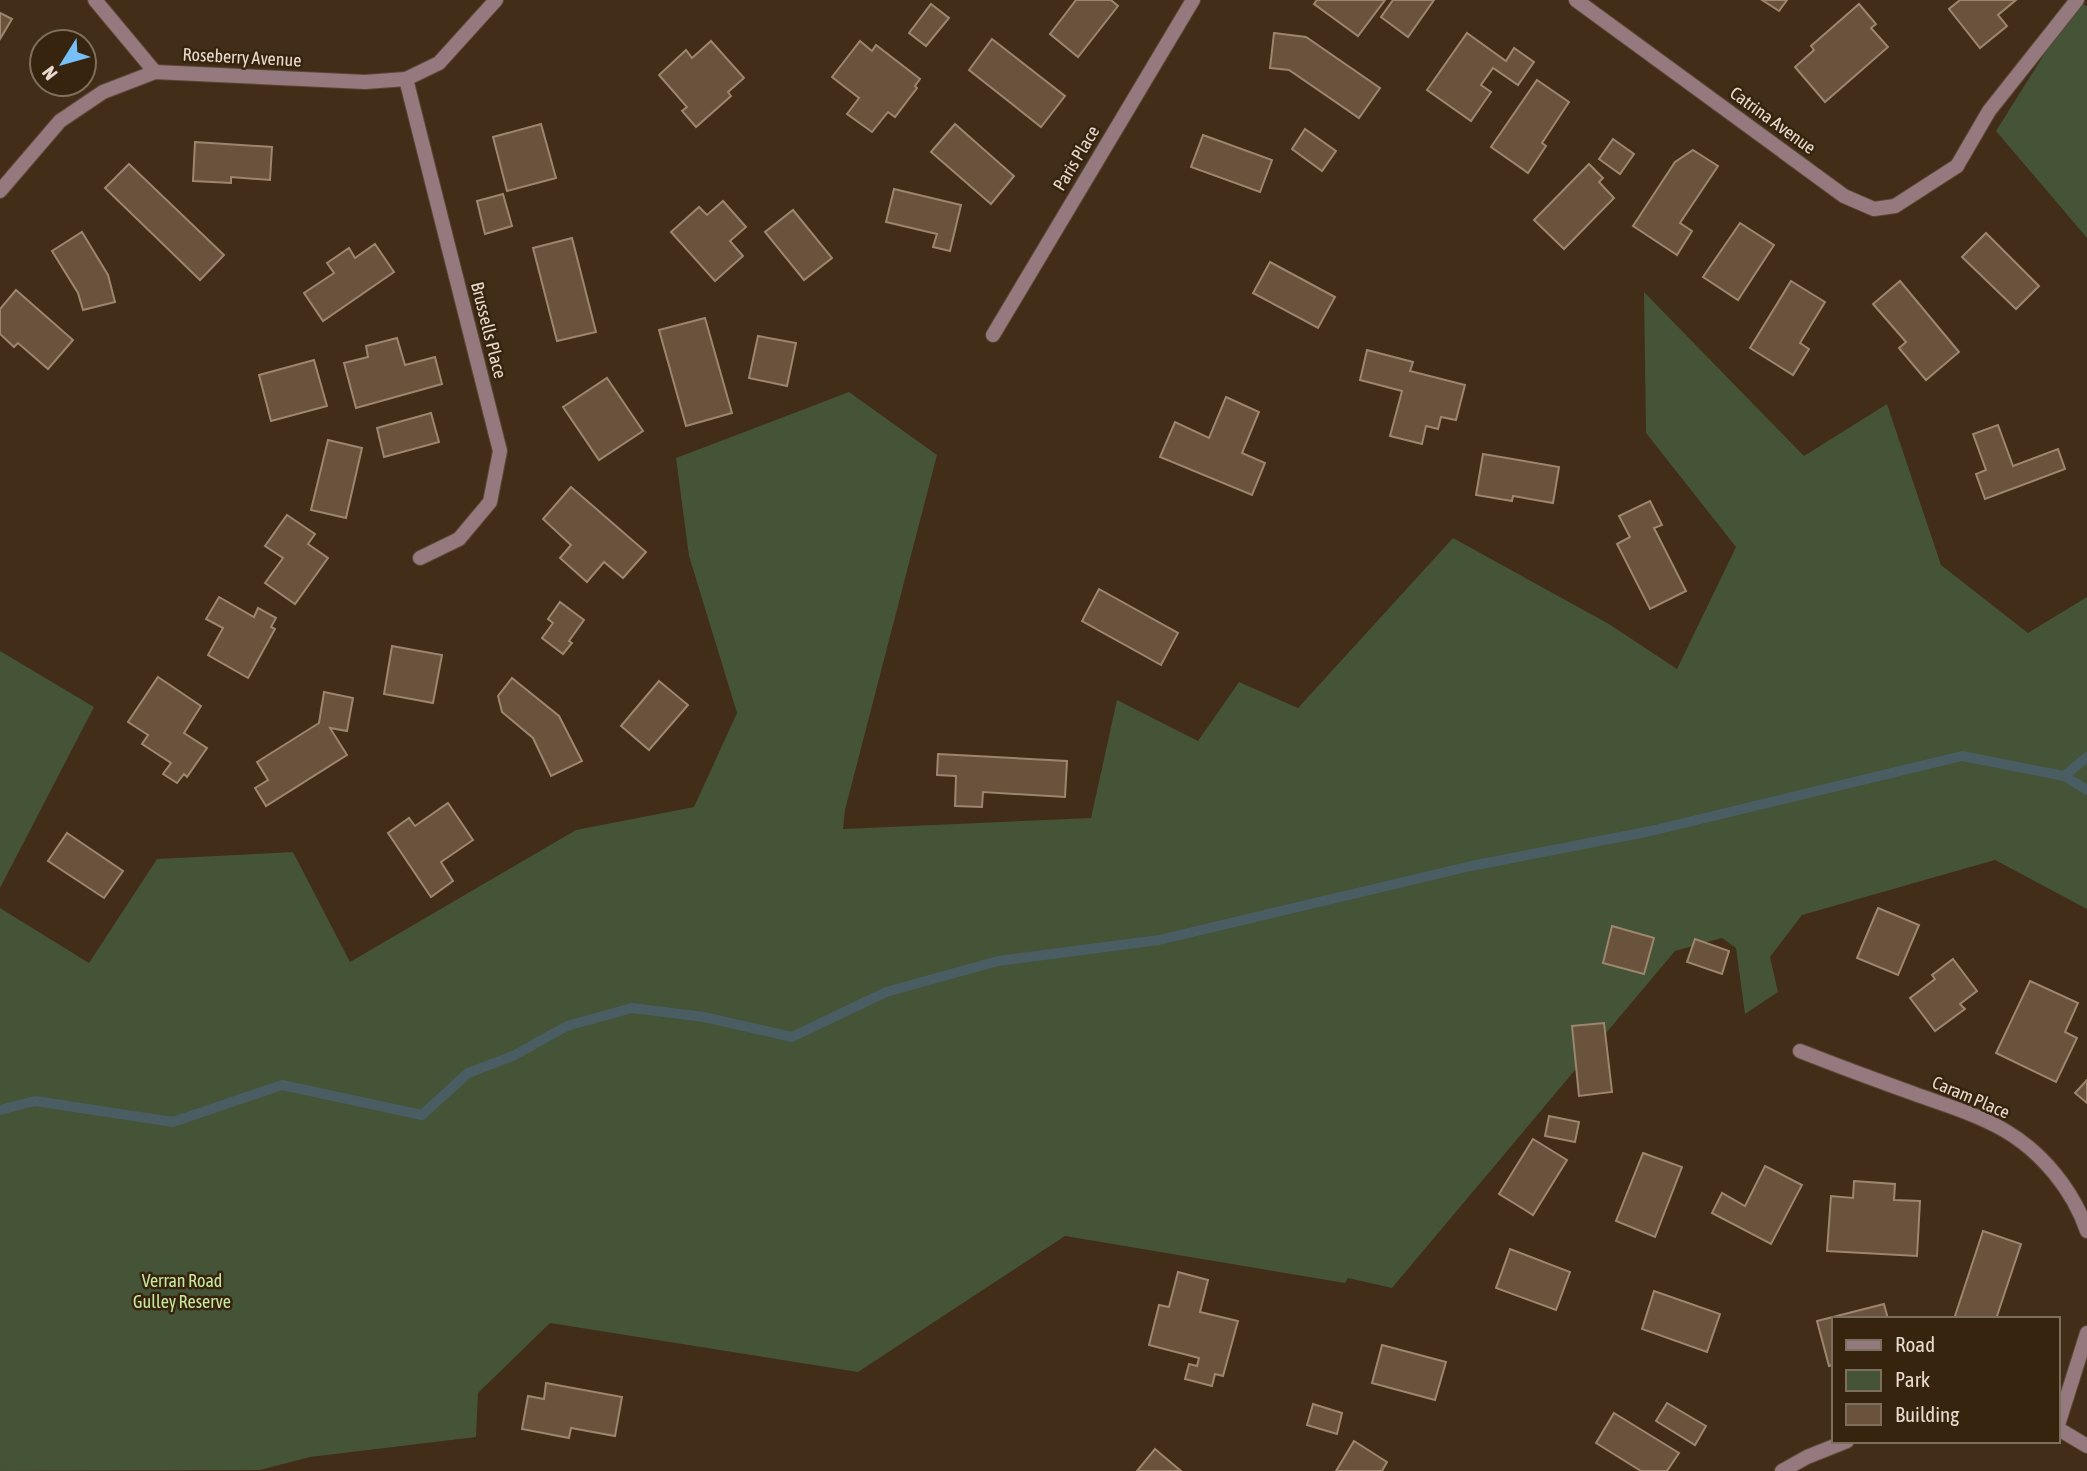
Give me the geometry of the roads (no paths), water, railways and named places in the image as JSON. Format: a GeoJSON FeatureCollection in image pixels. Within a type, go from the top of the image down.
{"type":"FeatureCollection","features":[{"type":"Feature","properties":{"kind":"street"},"geometry":{"type":"LineString","coordinates":[[95,0],[155,72]]}},
{"type":"Feature","properties":{"kind":"street","name":"Roseberry Avenue"},"geometry":{"type":"LineString","coordinates":[[0,191],[60,121],[103,92],[155,72],[365,82],[406,79],[439,63],[496,0]]}},
{"type":"Feature","properties":{"kind":"street","name":"Paris Place"},"geometry":{"type":"LineString","coordinates":[[993,335],[1193,0]]}},
{"type":"Feature","properties":{"kind":"street","name":"Catrina Avenue"},"geometry":{"type":"LineString","coordinates":[[1576,0],[1832,188],[1874,209],[1895,206],[1957,166],[1989,111],[2077,0]]}},
{"type":"Feature","properties":{"kind":"street","name":"Brussells Place"},"geometry":{"type":"LineString","coordinates":[[406,79],[500,452],[490,502],[459,539],[420,558]]}},
{"type":"Feature","properties":{"kind":"street","name":"Caram Place"},"geometry":{"type":"LineString","coordinates":[[1800,1051],[1972,1115],[2005,1131],[2035,1153],[2063,1183],[2080,1210],[2087,1231]]}},
{"type":"Feature","properties":{"kind":"street"},"geometry":{"type":"LineString","coordinates":[[2059,1422],[2087,1333]]}},
{"type":"Feature","properties":{"kind":"street"},"geometry":{"type":"LineString","coordinates":[[2059,1429],[2087,1446]]}},
{"type":"Feature","properties":{"kind":"street"},"geometry":{"type":"LineString","coordinates":[[1782,1471],[1807,1457],[1842,1443]]}},
{"type":"Feature","properties":{"kind":"waterway"},"geometry":{"type":"LineString","coordinates":[[0,1110],[35,1101],[173,1122],[282,1085],[422,1115],[468,1073],[513,1056],[567,1026],[632,1008],[704,1017],[792,1037],[886,992],[998,961],[1159,940],[1471,866],[1651,831],[1962,756],[2064,776],[2087,790]]}},
{"type":"Feature","properties":{"kind":"waterway"},"geometry":{"type":"LineString","coordinates":[[2064,776],[2087,757]]}},
{"type":"Feature","properties":{"kind":"park label","name":"Verran Road Gulley Reserve"},"geometry":{"type":"Point","coordinates":[182,1290]}}]}
